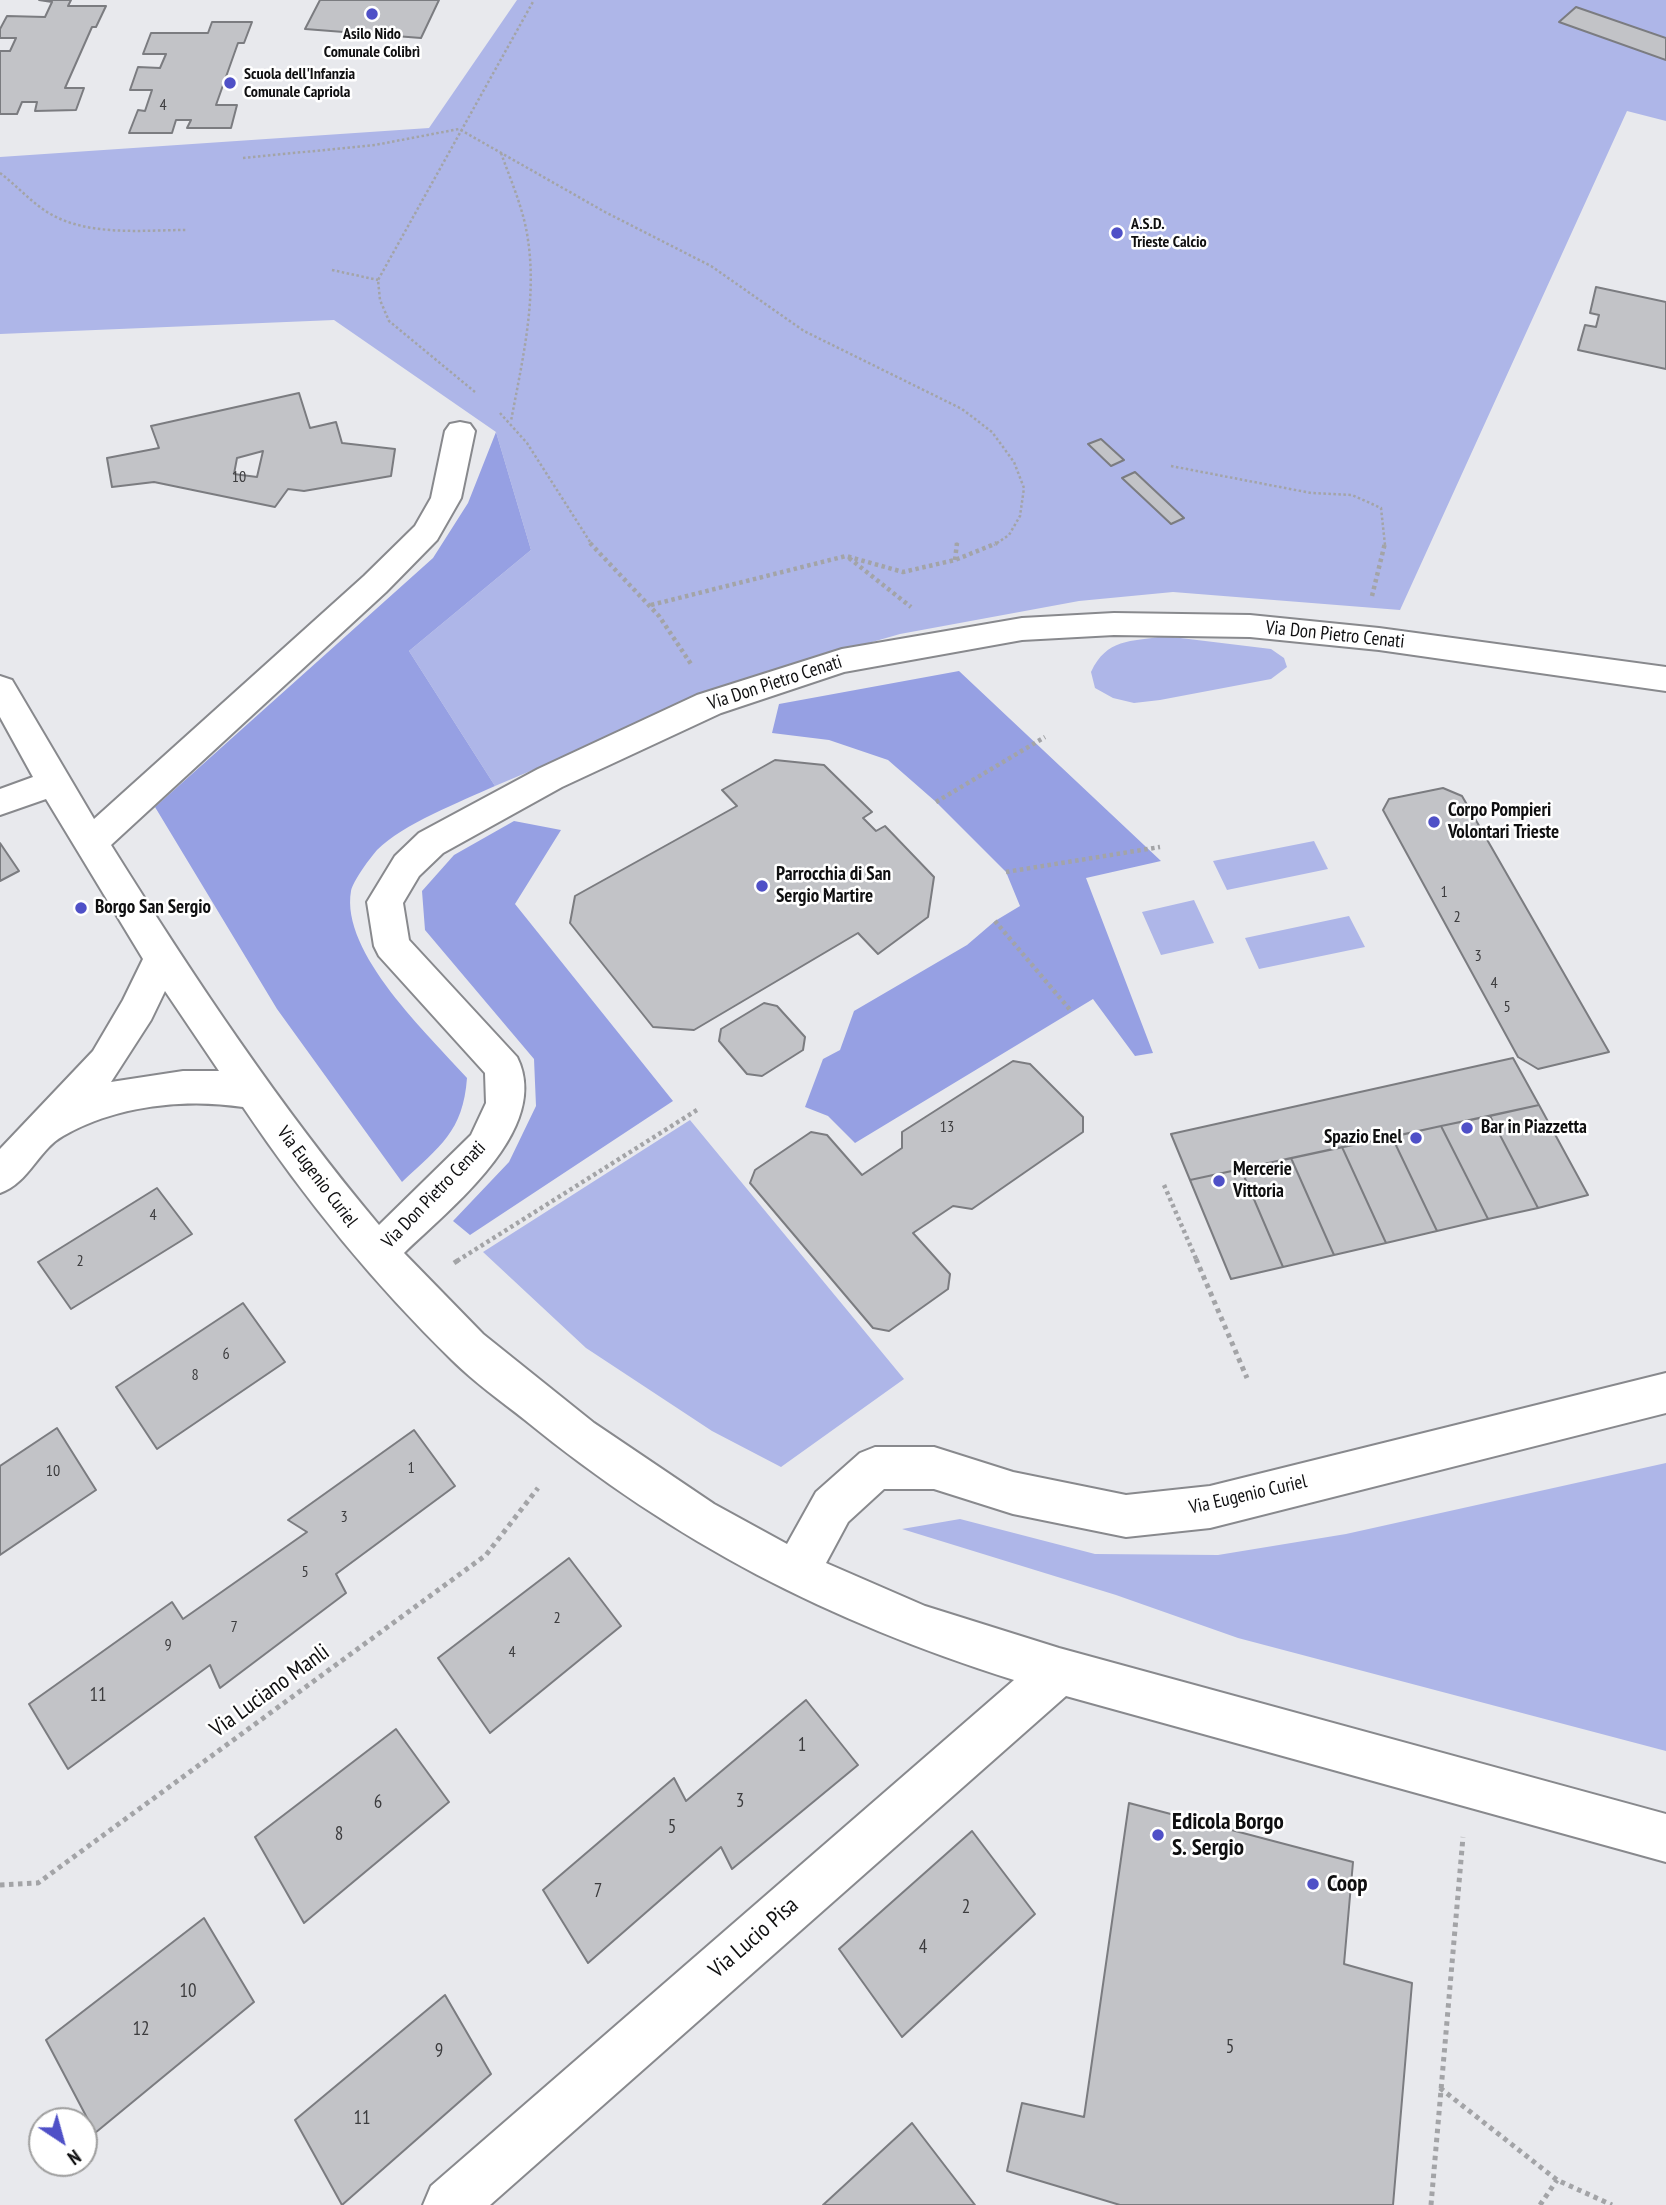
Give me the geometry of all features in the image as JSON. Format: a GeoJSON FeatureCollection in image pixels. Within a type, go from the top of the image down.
{"type":"FeatureCollection","features":[{"type":"Feature","properties":{"kind":"street"},"geometry":{"type":"LineString","coordinates":[[91,842],[375,584],[426,533],[446,498],[460,431]]}},
{"type":"Feature","properties":{"kind":"street","name":"Via Don Pietro Cenati"},"geometry":{"type":"LineString","coordinates":[[377,1254],[485,1147],[505,1103],[503,1068],[392,946],[385,902],[407,866],[431,842],[550,778],[709,704],[842,661],[1022,629],[1114,624],[1250,626],[1379,639],[1666,679]]}},
{"type":"Feature","properties":{"kind":"street","name":"Via Eugenio Curiel"},"geometry":{"type":"LineString","coordinates":[[0,688],[54,783],[162,958],[303,1163],[377,1254],[468,1348],[579,1437],[698,1519],[796,1573],[923,1628],[1059,1671],[1666,1838]]}},
{"type":"Feature","properties":{"kind":"street"},"geometry":{"type":"LineString","coordinates":[[0,802],[54,783]]}},
{"type":"Feature","properties":{"kind":"street"},"geometry":{"type":"LineString","coordinates":[[0,1176],[106,1062],[138,1009],[162,958]]}},
{"type":"Feature","properties":{"kind":"street"},"geometry":{"type":"LineString","coordinates":[[44,1129],[103,1100],[183,1087],[218,1087],[254,1092]]}},
{"type":"Feature","properties":{"kind":"street","name":"Via Eugenio Curiel"},"geometry":{"type":"LineString","coordinates":[[796,1573],[832,1507],[875,1468],[934,1468],[1013,1493],[1126,1516],[1210,1507],[1666,1393]]}},
{"type":"Feature","properties":{"kind":"street","name":"Via Lucio Pisa"},"geometry":{"type":"LineString","coordinates":[[450,2205],[1059,1671]]}},
{"type":"Feature","properties":{"kind":"path"},"geometry":{"type":"LineString","coordinates":[[479,395],[389,321],[380,300],[378,280],[534,0]]}},
{"type":"Feature","properties":{"kind":"path"},"geometry":{"type":"LineString","coordinates":[[243,158],[376,145],[460,129],[605,212],[711,266],[804,331],[962,410],[992,432],[1014,462],[1024,488],[1020,516],[1009,535],[986,549],[956,560],[902,572],[846,556],[651,605]]}},
{"type":"Feature","properties":{"kind":"path"},"geometry":{"type":"LineString","coordinates":[[501,153],[520,205],[528,242],[529,292],[510,422]]}},
{"type":"Feature","properties":{"kind":"path"},"geometry":{"type":"LineString","coordinates":[[0,173],[22,188],[47,212],[72,225],[187,230]]}},
{"type":"Feature","properties":{"kind":"path"},"geometry":{"type":"LineString","coordinates":[[332,270],[378,280]]}},
{"type":"Feature","properties":{"kind":"path"},"geometry":{"type":"LineString","coordinates":[[490,404],[510,422],[591,544],[651,605],[686,654],[709,704]]}},
{"type":"Feature","properties":{"kind":"path"},"geometry":{"type":"LineString","coordinates":[[1171,466],[1311,493],[1352,495],[1381,508],[1387,532],[1384,558],[1371,588],[1379,639]]}},
{"type":"Feature","properties":{"kind":"path"},"geometry":{"type":"LineString","coordinates":[[956,560],[957,541]]}},
{"type":"Feature","properties":{"kind":"path"},"geometry":{"type":"LineString","coordinates":[[846,556],[892,589],[915,611]]}},
{"type":"Feature","properties":{"kind":"path"},"geometry":{"type":"LineString","coordinates":[[936,802],[1045,737]]}},
{"type":"Feature","properties":{"kind":"path"},"geometry":{"type":"LineString","coordinates":[[1006,872],[1160,847]]}},
{"type":"Feature","properties":{"kind":"path"},"geometry":{"type":"LineString","coordinates":[[995,921],[1071,1011]]}},
{"type":"Feature","properties":{"kind":"path"},"geometry":{"type":"LineString","coordinates":[[453,1264],[697,1110]]}},
{"type":"Feature","properties":{"kind":"path"},"geometry":{"type":"LineString","coordinates":[[1164,1185],[1247,1378]]}},
{"type":"Feature","properties":{"kind":"path","name":"Via Luciano Manli"},"geometry":{"type":"LineString","coordinates":[[0,1885],[38,1883],[486,1555],[538,1488]]}},
{"type":"Feature","properties":{"kind":"path"},"geometry":{"type":"LineString","coordinates":[[1431,2205],[1467,1784]]}},
{"type":"Feature","properties":{"kind":"path"},"geometry":{"type":"LineString","coordinates":[[1440,2088],[1557,2180],[1612,2205]]}},
{"type":"Feature","properties":{"kind":"path"},"geometry":{"type":"LineString","coordinates":[[1541,2205],[1557,2180]]}},
{"type":"Feature","properties":{"kind":"shaded area"},"geometry":{"type":"Polygon","coordinates":[[[517,0],[1666,0],[1666,121],[1627,111],[1400,610],[1173,592],[1079,601],[900,634],[757,675],[495,786],[409,651],[531,550],[496,432],[334,320],[0,334],[0,157],[429,128],[517,0]]]}},
{"type":"Feature","properties":{"kind":"shaded area"},"geometry":{"type":"Polygon","coordinates":[[[496,432],[531,550],[409,651],[495,786],[433,814],[388,840],[366,864],[351,891],[351,915],[359,940],[373,966],[411,1016],[467,1078],[465,1096],[455,1125],[438,1148],[402,1182],[277,1009],[155,807],[433,558],[468,503],[496,432]]]}},
{"type":"Feature","properties":{"kind":"shaded area"},"geometry":{"type":"Polygon","coordinates":[[[1164,636],[1271,649],[1284,658],[1287,667],[1271,679],[1134,703],[1113,698],[1095,688],[1091,672],[1104,653],[1130,641],[1164,636]]]}},
{"type":"Feature","properties":{"kind":"shaded area"},"geometry":{"type":"Polygon","coordinates":[[[959,671],[1161,861],[1086,878],[1153,1053],[1135,1056],[1093,999],[855,1143],[828,1116],[805,1107],[823,1059],[840,1050],[854,1011],[967,945],[995,921],[1020,906],[1006,872],[936,802],[888,760],[829,740],[772,733],[779,704],[959,671]]]}},
{"type":"Feature","properties":{"kind":"shaded area"},"geometry":{"type":"Polygon","coordinates":[[[514,821],[561,830],[515,904],[673,1101],[470,1235],[453,1221],[509,1162],[536,1106],[534,1059],[425,930],[422,891],[454,855],[514,821]]]}},
{"type":"Feature","properties":{"kind":"shaded area"},"geometry":{"type":"Polygon","coordinates":[[[1314,841],[1328,869],[1227,890],[1213,861],[1314,841]]]}},
{"type":"Feature","properties":{"kind":"shaded area"},"geometry":{"type":"Polygon","coordinates":[[[1194,900],[1214,943],[1161,955],[1142,912],[1194,900]]]}},
{"type":"Feature","properties":{"kind":"shaded area"},"geometry":{"type":"Polygon","coordinates":[[[1349,916],[1365,947],[1259,969],[1245,938],[1349,916]]]}},
{"type":"Feature","properties":{"kind":"shaded area"},"geometry":{"type":"Polygon","coordinates":[[[690,1120],[904,1379],[781,1467],[712,1431],[586,1348],[483,1252],[690,1120]]]}},
{"type":"Feature","properties":{"kind":"shaded area"},"geometry":{"type":"Polygon","coordinates":[[[1666,1463],[1666,1751],[1238,1638],[1116,1595],[902,1529],[960,1519],[1095,1554],[1218,1555],[1346,1534],[1666,1463]]]}},
{"type":"Feature","properties":{"kind":"building"},"geometry":{"type":"Polygon","coordinates":[[[39,0],[71,0],[68,6],[106,6],[96,27],[92,27],[65,88],[84,88],[76,110],[35,111],[37,102],[22,102],[17,114],[0,114],[0,51],[10,51],[16,38],[0,38],[0,29],[7,16],[45,17],[52,2],[39,0]]]}},
{"type":"Feature","properties":{"kind":"building","name":"Asilo Nido Comunale Colibrì"},"geometry":{"type":"Polygon","coordinates":[[[320,0],[439,0],[421,38],[305,29],[320,0]]]}},
{"type":"Feature","properties":{"kind":"building"},"geometry":{"type":"Polygon","coordinates":[[[1576,7],[1666,38],[1666,60],[1559,22],[1576,7]]]}},
{"type":"Feature","properties":{"kind":"building"},"geometry":{"type":"Polygon","coordinates":[[[212,22],[252,22],[244,43],[238,43],[216,105],[237,105],[231,128],[187,128],[191,120],[176,120],[172,133],[129,133],[138,110],[145,111],[152,90],[130,90],[138,67],[160,68],[166,54],[143,54],[151,33],[208,33],[212,22]]]}},
{"type":"Feature","properties":{"kind":"building"},"geometry":{"type":"Polygon","coordinates":[[[1596,287],[1666,302],[1666,369],[1578,350],[1585,325],[1596,327],[1599,315],[1590,313],[1596,287]]]}},
{"type":"Feature","properties":{"kind":"building"},"geometry":{"type":"Polygon","coordinates":[[[299,393],[310,428],[336,422],[342,443],[395,449],[391,476],[304,491],[288,489],[275,507],[154,482],[112,487],[107,458],[159,448],[151,426],[299,393]],[[263,451],[237,458],[234,474],[257,477],[263,451]]]}},
{"type":"Feature","properties":{"kind":"building"},"geometry":{"type":"Polygon","coordinates":[[[1101,439],[1124,460],[1111,466],[1088,444],[1101,439]]]}},
{"type":"Feature","properties":{"kind":"building"},"geometry":{"type":"Polygon","coordinates":[[[1135,472],[1184,518],[1171,524],[1122,478],[1135,472]]]}},
{"type":"Feature","properties":{"kind":"building","name":"Parrocchia di San Sergio Martire"},"geometry":{"type":"Polygon","coordinates":[[[775,760],[824,765],[872,812],[863,818],[876,831],[885,826],[934,877],[928,917],[878,954],[858,933],[694,1030],[653,1027],[570,923],[575,896],[737,806],[722,790],[775,760]]]}},
{"type":"Feature","properties":{"kind":"building"},"geometry":{"type":"Polygon","coordinates":[[[1443,788],[1462,796],[1609,1052],[1538,1069],[1518,1057],[1383,810],[1389,799],[1443,788]]]}},
{"type":"Feature","properties":{"kind":"building"},"geometry":{"type":"Polygon","coordinates":[[[0,843],[19,871],[0,881],[0,843]]]}},
{"type":"Feature","properties":{"kind":"building"},"geometry":{"type":"Polygon","coordinates":[[[764,1003],[777,1006],[805,1037],[803,1050],[762,1076],[747,1074],[719,1041],[721,1029],[764,1003]]]}},
{"type":"Feature","properties":{"kind":"building"},"geometry":{"type":"Polygon","coordinates":[[[1513,1058],[1539,1105],[1190,1180],[1171,1134],[1513,1058]]]}},
{"type":"Feature","properties":{"kind":"building"},"geometry":{"type":"Polygon","coordinates":[[[1013,1061],[1030,1064],[1083,1117],[1083,1132],[972,1209],[953,1206],[913,1233],[950,1274],[948,1289],[889,1331],[873,1328],[750,1183],[755,1170],[811,1132],[827,1135],[862,1175],[902,1148],[902,1132],[1013,1061]]]}},
{"type":"Feature","properties":{"kind":"building"},"geometry":{"type":"Polygon","coordinates":[[[1539,1105],[1588,1195],[1538,1208],[1490,1116],[1539,1105]]]}},
{"type":"Feature","properties":{"kind":"building"},"geometry":{"type":"Polygon","coordinates":[[[1490,1116],[1538,1208],[1488,1219],[1441,1126],[1490,1116]]]}},
{"type":"Feature","properties":{"kind":"building"},"geometry":{"type":"Polygon","coordinates":[[[1441,1126],[1488,1219],[1437,1231],[1392,1137],[1441,1126]]]}},
{"type":"Feature","properties":{"kind":"building"},"geometry":{"type":"Polygon","coordinates":[[[1392,1137],[1437,1231],[1386,1243],[1342,1147],[1392,1137]]]}},
{"type":"Feature","properties":{"kind":"building"},"geometry":{"type":"Polygon","coordinates":[[[1342,1147],[1386,1243],[1334,1255],[1291,1158],[1342,1147]]]}},
{"type":"Feature","properties":{"kind":"building"},"geometry":{"type":"Polygon","coordinates":[[[1291,1158],[1334,1255],[1283,1267],[1241,1169],[1291,1158]]]}},
{"type":"Feature","properties":{"kind":"building"},"geometry":{"type":"Polygon","coordinates":[[[1241,1169],[1283,1267],[1231,1279],[1190,1180],[1241,1169]]]}},
{"type":"Feature","properties":{"kind":"building"},"geometry":{"type":"Polygon","coordinates":[[[157,1188],[192,1234],[71,1309],[38,1262],[157,1188]]]}},
{"type":"Feature","properties":{"kind":"building"},"geometry":{"type":"Polygon","coordinates":[[[243,1303],[285,1362],[157,1449],[116,1387],[243,1303]]]}},
{"type":"Feature","properties":{"kind":"building"},"geometry":{"type":"Polygon","coordinates":[[[57,1428],[96,1490],[0,1555],[0,1466],[57,1428]]]}},
{"type":"Feature","properties":{"kind":"building"},"geometry":{"type":"Polygon","coordinates":[[[414,1430],[455,1486],[336,1574],[346,1593],[220,1688],[210,1665],[68,1769],[29,1704],[172,1602],[183,1619],[307,1532],[288,1520],[414,1430]]]}},
{"type":"Feature","properties":{"kind":"building"},"geometry":{"type":"Polygon","coordinates":[[[569,1558],[621,1626],[490,1733],[438,1658],[569,1558]]]}},
{"type":"Feature","properties":{"kind":"building"},"geometry":{"type":"Polygon","coordinates":[[[806,1700],[858,1765],[732,1869],[721,1847],[588,1963],[543,1890],[674,1778],[686,1801],[806,1700]]]}},
{"type":"Feature","properties":{"kind":"building"},"geometry":{"type":"Polygon","coordinates":[[[396,1729],[449,1802],[304,1923],[255,1837],[396,1729]]]}},
{"type":"Feature","properties":{"kind":"building"},"geometry":{"type":"Polygon","coordinates":[[[1129,1803],[1353,1862],[1344,1964],[1412,1983],[1393,2205],[1120,2205],[1007,2171],[1022,2103],[1084,2117],[1129,1803]]]}},
{"type":"Feature","properties":{"kind":"building"},"geometry":{"type":"Polygon","coordinates":[[[972,1831],[1035,1914],[902,2037],[839,1949],[972,1831]]]}},
{"type":"Feature","properties":{"kind":"building"},"geometry":{"type":"Polygon","coordinates":[[[204,1918],[254,2002],[98,2131],[98,2107],[81,2107],[46,2040],[204,1918]]]}},
{"type":"Feature","properties":{"kind":"building"},"geometry":{"type":"Polygon","coordinates":[[[445,1995],[491,2074],[342,2205],[295,2120],[445,1995]]]}},
{"type":"Feature","properties":{"kind":"building"},"geometry":{"type":"Polygon","coordinates":[[[912,2123],[975,2205],[823,2205],[912,2123]]]}},
{"type":"Feature","properties":{"kind":"place","name":"Asilo Nido Comunale Colibrì"},"geometry":{"type":"Point","coordinates":[372,14]}},
{"type":"Feature","properties":{"kind":"place","name":"Scuola dell'Infanzia Comunale Capriola"},"geometry":{"type":"Point","coordinates":[230,83]}},
{"type":"Feature","properties":{"kind":"place","name":"A.S.D. Trieste Calcio"},"geometry":{"type":"Point","coordinates":[1117,233]}},
{"type":"Feature","properties":{"kind":"place","name":"Corpo Pompieri Volontari Trieste"},"geometry":{"type":"Point","coordinates":[1434,822]}},
{"type":"Feature","properties":{"kind":"place","name":"Parrocchia di San Sergio Martire"},"geometry":{"type":"Point","coordinates":[762,886]}},
{"type":"Feature","properties":{"kind":"place","name":"Borgo San Sergio"},"geometry":{"type":"Point","coordinates":[81,908]}},
{"type":"Feature","properties":{"kind":"place","name":"Bar in Piazzetta"},"geometry":{"type":"Point","coordinates":[1467,1128]}},
{"type":"Feature","properties":{"kind":"place","name":"Spazio Enel"},"geometry":{"type":"Point","coordinates":[1416,1138]}},
{"type":"Feature","properties":{"kind":"place","name":"Mercerie Vittoria"},"geometry":{"type":"Point","coordinates":[1219,1181]}},
{"type":"Feature","properties":{"kind":"place","name":"Edicola Borgo S. Sergio"},"geometry":{"type":"Point","coordinates":[1158,1835]}},
{"type":"Feature","properties":{"kind":"place","name":"Coop"},"geometry":{"type":"Point","coordinates":[1313,1884]}}]}
